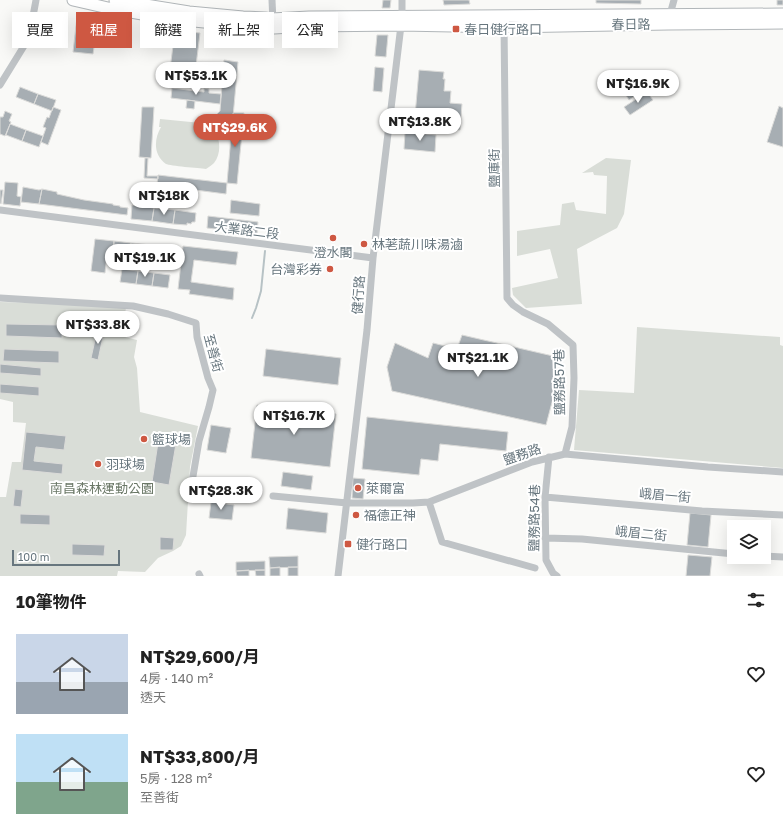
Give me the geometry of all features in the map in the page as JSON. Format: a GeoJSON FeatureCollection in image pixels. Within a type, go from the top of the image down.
{"type":"FeatureCollection","features":[{"type":"Feature","properties":{"kind":"main road"},"geometry":{"type":"LineString","coordinates":[[73,0],[165,18],[204,22]]}},
{"type":"Feature","properties":{"kind":"main road"},"geometry":{"type":"LineString","coordinates":[[114,0],[204,13]]}},
{"type":"Feature","properties":{"kind":"main road","name":"春日路"},"geometry":{"type":"LineString","coordinates":[[401,21],[504,22],[669,19],[783,14]]}},
{"type":"Feature","properties":{"kind":"main road"},"geometry":{"type":"LineString","coordinates":[[274,23],[309,17],[401,21]]}},
{"type":"Feature","properties":{"kind":"main road","name":"春日路"},"geometry":{"type":"LineString","coordinates":[[669,19],[783,23]]}},
{"type":"Feature","properties":{"kind":"street"},"geometry":{"type":"LineString","coordinates":[[0,85],[24,46],[31,27],[36,0]]}},
{"type":"Feature","properties":{"kind":"street"},"geometry":{"type":"LineString","coordinates":[[272,0],[273,12]]}},
{"type":"Feature","properties":{"kind":"street"},"geometry":{"type":"LineString","coordinates":[[669,19],[674,0]]}},
{"type":"Feature","properties":{"kind":"street","name":"健行路"},"geometry":{"type":"LineString","coordinates":[[338,576],[367,330],[373,258],[402,2]]}},
{"type":"Feature","properties":{"kind":"street","name":"鹽庫街"},"geometry":{"type":"LineString","coordinates":[[504,22],[507,298],[513,306],[523,312]]}},
{"type":"Feature","properties":{"kind":"street","name":"大業路二段"},"geometry":{"type":"LineString","coordinates":[[0,210],[373,258]]}},
{"type":"Feature","properties":{"kind":"street","name":"至善街"},"geometry":{"type":"LineString","coordinates":[[0,298],[133,306],[168,314],[196,323],[197,337],[208,378],[213,390],[199,441],[191,488]]}},
{"type":"Feature","properties":{"kind":"street","name":"鹽務路57巷"},"geometry":{"type":"LineString","coordinates":[[523,312],[548,324],[573,345],[574,378],[572,427],[565,454]]}},
{"type":"Feature","properties":{"kind":"street","name":"鹽務路"},"geometry":{"type":"LineString","coordinates":[[273,496],[347,503],[429,502],[532,462],[565,454],[783,472]]}},
{"type":"Feature","properties":{"kind":"street","name":"鹽務路54巷"},"geometry":{"type":"LineString","coordinates":[[549,457],[545,497],[546,560],[553,574],[557,576]]}},
{"type":"Feature","properties":{"kind":"street","name":"峨眉一街"},"geometry":{"type":"LineString","coordinates":[[545,497],[702,511],[783,515]]}},
{"type":"Feature","properties":{"kind":"street"},"geometry":{"type":"LineString","coordinates":[[429,502],[442,542],[535,568]]}},
{"type":"Feature","properties":{"kind":"street","name":"峨眉二街"},"geometry":{"type":"LineString","coordinates":[[545,538],[582,539],[727,553]]}},
{"type":"Feature","properties":{"kind":"street"},"geometry":{"type":"LineString","coordinates":[[771,556],[783,557]]}},
{"type":"Feature","properties":{"kind":"green space"},"geometry":{"type":"Polygon","coordinates":[[[160,119],[222,125],[221,131],[214,131],[219,142],[219,151],[214,163],[206,169],[166,164],[159,156],[156,147],[157,137],[161,127],[159,127],[160,119]]]}},
{"type":"Feature","properties":{"kind":"green space"},"geometry":{"type":"Polygon","coordinates":[[[606,158],[631,160],[624,214],[617,228],[577,249],[582,304],[526,308],[513,295],[512,288],[558,278],[550,249],[517,256],[517,231],[560,225],[562,204],[574,202],[576,210],[606,214],[607,176],[594,175],[593,172],[582,173],[606,158]]]}},
{"type":"Feature","properties":{"kind":"green space","name":"南昌森林運動公園"},"geometry":{"type":"Polygon","coordinates":[[[0,302],[126,308],[121,336],[137,340],[134,357],[137,368],[140,412],[198,426],[190,467],[186,535],[181,546],[158,558],[145,572],[118,571],[117,576],[0,576],[0,497],[6,497],[12,462],[21,462],[26,423],[13,422],[13,402],[0,399],[0,302]]]}},
{"type":"Feature","properties":{"kind":"green space"},"geometry":{"type":"Polygon","coordinates":[[[637,327],[780,337],[780,345],[783,346],[783,468],[574,450],[579,390],[634,393],[637,327]]]}},
{"type":"Feature","properties":{"kind":"building"},"geometry":{"type":"Polygon","coordinates":[[[383,0],[391,0],[390,8],[382,8],[383,0]]]}},
{"type":"Feature","properties":{"kind":"building"},"geometry":{"type":"Polygon","coordinates":[[[443,0],[469,0],[470,4],[444,5],[443,0]]]}},
{"type":"Feature","properties":{"kind":"building"},"geometry":{"type":"Polygon","coordinates":[[[596,0],[641,0],[641,4],[596,3],[596,0]]]}},
{"type":"Feature","properties":{"kind":"building"},"geometry":{"type":"Polygon","coordinates":[[[777,0],[783,0],[783,5],[777,5],[777,0]]]}},
{"type":"Feature","properties":{"kind":"building"},"geometry":{"type":"Polygon","coordinates":[[[76,26],[76,48],[94,48],[93,54],[73,52],[76,26]]]}},
{"type":"Feature","properties":{"kind":"building"},"geometry":{"type":"Polygon","coordinates":[[[196,33],[200,33],[195,74],[197,74],[196,80],[169,77],[173,48],[196,48],[196,33]]]}},
{"type":"Feature","properties":{"kind":"building"},"geometry":{"type":"Polygon","coordinates":[[[377,35],[388,35],[386,57],[375,56],[377,35]]]}},
{"type":"Feature","properties":{"kind":"building"},"geometry":{"type":"Polygon","coordinates":[[[224,60],[238,62],[233,117],[225,116],[224,118],[220,119],[218,118],[217,114],[220,111],[224,60]]]}},
{"type":"Feature","properties":{"kind":"building"},"geometry":{"type":"Polygon","coordinates":[[[375,67],[384,68],[382,92],[373,91],[375,67]]]}},
{"type":"Feature","properties":{"kind":"building"},"geometry":{"type":"Polygon","coordinates":[[[419,70],[444,72],[444,91],[451,91],[450,103],[462,104],[460,130],[414,127],[419,70]]]}},
{"type":"Feature","properties":{"kind":"building"},"geometry":{"type":"Polygon","coordinates":[[[646,73],[653,83],[629,100],[622,89],[646,73]]]}},
{"type":"Feature","properties":{"kind":"building"},"geometry":{"type":"Polygon","coordinates":[[[20,87],[38,94],[34,104],[16,97],[20,87]]]}},
{"type":"Feature","properties":{"kind":"building"},"geometry":{"type":"Polygon","coordinates":[[[172,88],[204,92],[204,88],[209,89],[209,93],[221,94],[220,104],[171,98],[172,88]]]}},
{"type":"Feature","properties":{"kind":"building"},"geometry":{"type":"Polygon","coordinates":[[[647,92],[653,100],[630,115],[624,107],[647,92]]]}},
{"type":"Feature","properties":{"kind":"building"},"geometry":{"type":"Polygon","coordinates":[[[38,94],[56,100],[52,111],[34,104],[38,94]]]}},
{"type":"Feature","properties":{"kind":"building"},"geometry":{"type":"Polygon","coordinates":[[[187,100],[195,101],[194,109],[186,108],[187,100]]]}},
{"type":"Feature","properties":{"kind":"building"},"geometry":{"type":"Polygon","coordinates":[[[779,106],[783,108],[783,147],[767,142],[779,106]]]}},
{"type":"Feature","properties":{"kind":"building"},"geometry":{"type":"Polygon","coordinates":[[[53,107],[61,110],[48,145],[41,142],[46,128],[43,127],[47,117],[49,118],[53,107]]]}},
{"type":"Feature","properties":{"kind":"building"},"geometry":{"type":"Polygon","coordinates":[[[142,107],[154,107],[151,158],[139,157],[142,107]]]}},
{"type":"Feature","properties":{"kind":"building"},"geometry":{"type":"Polygon","coordinates":[[[5,111],[12,114],[9,121],[11,122],[5,136],[0,134],[0,117],[3,117],[5,111]]]}},
{"type":"Feature","properties":{"kind":"building"},"geometry":{"type":"Polygon","coordinates":[[[233,113],[244,113],[237,184],[227,183],[233,113]]]}},
{"type":"Feature","properties":{"kind":"building"},"geometry":{"type":"Polygon","coordinates":[[[10,124],[26,130],[22,141],[6,135],[10,124]]]}},
{"type":"Feature","properties":{"kind":"building"},"geometry":{"type":"Polygon","coordinates":[[[26,130],[43,136],[39,147],[22,141],[26,130]]]}},
{"type":"Feature","properties":{"kind":"building"},"geometry":{"type":"Polygon","coordinates":[[[405,132],[436,135],[435,152],[404,149],[405,132]]]}},
{"type":"Feature","properties":{"kind":"building"},"geometry":{"type":"Polygon","coordinates":[[[145,158],[148,158],[147,176],[158,176],[158,179],[144,178],[145,158]]]}},
{"type":"Feature","properties":{"kind":"building"},"geometry":{"type":"Polygon","coordinates":[[[158,175],[227,183],[226,194],[157,185],[158,175]]]}},
{"type":"Feature","properties":{"kind":"building"},"geometry":{"type":"Polygon","coordinates":[[[5,182],[18,183],[17,196],[21,197],[20,206],[3,204],[5,182]]]}},
{"type":"Feature","properties":{"kind":"building"},"geometry":{"type":"Polygon","coordinates":[[[23,187],[39,190],[42,189],[39,204],[21,202],[23,187]]]}},
{"type":"Feature","properties":{"kind":"building"},"geometry":{"type":"Polygon","coordinates":[[[42,189],[84,200],[113,204],[128,208],[127,215],[39,204],[42,189]]]}},
{"type":"Feature","properties":{"kind":"building"},"geometry":{"type":"Polygon","coordinates":[[[0,190],[3,190],[1,204],[0,203],[0,190]]]}},
{"type":"Feature","properties":{"kind":"building"},"geometry":{"type":"Polygon","coordinates":[[[231,200],[260,204],[259,216],[230,213],[231,200]]]}},
{"type":"Feature","properties":{"kind":"building"},"geometry":{"type":"Polygon","coordinates":[[[132,205],[154,208],[152,221],[131,219],[132,205]]]}},
{"type":"Feature","properties":{"kind":"building"},"geometry":{"type":"Polygon","coordinates":[[[154,208],[175,210],[173,224],[152,221],[154,208]]]}},
{"type":"Feature","properties":{"kind":"building"},"geometry":{"type":"Polygon","coordinates":[[[175,210],[196,213],[195,222],[192,222],[191,224],[187,223],[187,225],[173,224],[175,210]]]}},
{"type":"Feature","properties":{"kind":"building"},"geometry":{"type":"Polygon","coordinates":[[[208,216],[258,222],[257,234],[207,228],[208,216]]]}},
{"type":"Feature","properties":{"kind":"building"},"geometry":{"type":"Polygon","coordinates":[[[95,239],[114,241],[113,255],[107,254],[105,273],[91,271],[95,239]]]}},
{"type":"Feature","properties":{"kind":"building"},"geometry":{"type":"Polygon","coordinates":[[[114,241],[131,243],[130,257],[113,255],[114,241]]]}},
{"type":"Feature","properties":{"kind":"building"},"geometry":{"type":"Polygon","coordinates":[[[131,243],[151,245],[149,259],[130,257],[131,243]]]}},
{"type":"Feature","properties":{"kind":"building"},"geometry":{"type":"Polygon","coordinates":[[[151,245],[172,248],[171,262],[149,259],[151,245]]]}},
{"type":"Feature","properties":{"kind":"building"},"geometry":{"type":"Polygon","coordinates":[[[183,246],[238,252],[236,265],[194,260],[191,282],[234,288],[233,300],[189,294],[190,290],[178,289],[183,246]]]}},
{"type":"Feature","properties":{"kind":"building"},"geometry":{"type":"Polygon","coordinates":[[[122,269],[138,271],[136,284],[120,282],[122,269]]]}},
{"type":"Feature","properties":{"kind":"building"},"geometry":{"type":"Polygon","coordinates":[[[138,271],[154,273],[152,286],[136,284],[138,271]]]}},
{"type":"Feature","properties":{"kind":"building"},"geometry":{"type":"Polygon","coordinates":[[[154,273],[170,275],[168,288],[152,286],[154,273]]]}},
{"type":"Feature","properties":{"kind":"building"},"geometry":{"type":"Polygon","coordinates":[[[6,324],[62,325],[62,338],[6,336],[6,324]]]}},
{"type":"Feature","properties":{"kind":"building"},"geometry":{"type":"Polygon","coordinates":[[[97,331],[104,332],[98,360],[91,358],[97,331]]]}},
{"type":"Feature","properties":{"kind":"building"},"geometry":{"type":"Polygon","coordinates":[[[462,335],[553,356],[555,391],[546,425],[392,391],[387,367],[395,343],[428,358],[433,343],[457,349],[462,335]]]}},
{"type":"Feature","properties":{"kind":"building"},"geometry":{"type":"Polygon","coordinates":[[[4,349],[59,351],[59,363],[3,361],[4,349]]]}},
{"type":"Feature","properties":{"kind":"building"},"geometry":{"type":"Polygon","coordinates":[[[266,349],[341,358],[338,385],[263,376],[266,349]]]}},
{"type":"Feature","properties":{"kind":"building"},"geometry":{"type":"Polygon","coordinates":[[[0,364],[41,368],[41,376],[0,373],[0,364]]]}},
{"type":"Feature","properties":{"kind":"building"},"geometry":{"type":"Polygon","coordinates":[[[0,384],[39,387],[39,396],[0,393],[0,384]]]}},
{"type":"Feature","properties":{"kind":"building"},"geometry":{"type":"Polygon","coordinates":[[[257,405],[336,414],[330,467],[251,458],[257,405]]]}},
{"type":"Feature","properties":{"kind":"building"},"geometry":{"type":"Polygon","coordinates":[[[367,417],[508,432],[506,451],[440,444],[438,461],[421,459],[419,475],[362,469],[367,417]]]}},
{"type":"Feature","properties":{"kind":"building"},"geometry":{"type":"Polygon","coordinates":[[[211,425],[231,428],[226,453],[207,450],[211,425]]]}},
{"type":"Feature","properties":{"kind":"building"},"geometry":{"type":"Polygon","coordinates":[[[26,432],[66,436],[64,450],[36,447],[34,461],[63,464],[62,474],[22,470],[26,432]]]}},
{"type":"Feature","properties":{"kind":"building"},"geometry":{"type":"Polygon","coordinates":[[[159,436],[177,438],[169,485],[152,482],[159,436]]]}},
{"type":"Feature","properties":{"kind":"building"},"geometry":{"type":"Polygon","coordinates":[[[283,472],[313,476],[311,490],[281,486],[283,472]]]}},
{"type":"Feature","properties":{"kind":"building","name":"萊爾富"},"geometry":{"type":"Polygon","coordinates":[[[353,478],[365,479],[363,499],[352,498],[353,478]]]}},
{"type":"Feature","properties":{"kind":"building"},"geometry":{"type":"Polygon","coordinates":[[[15,489],[23,490],[21,507],[13,506],[15,489]]]}},
{"type":"Feature","properties":{"kind":"building"},"geometry":{"type":"Polygon","coordinates":[[[211,502],[234,505],[232,520],[209,518],[211,502]]]}},
{"type":"Feature","properties":{"kind":"building"},"geometry":{"type":"Polygon","coordinates":[[[288,508],[328,513],[326,533],[286,529],[288,508]]]}},
{"type":"Feature","properties":{"kind":"building"},"geometry":{"type":"Polygon","coordinates":[[[690,513],[711,515],[708,547],[687,545],[690,513]]]}},
{"type":"Feature","properties":{"kind":"building"},"geometry":{"type":"Polygon","coordinates":[[[20,514],[50,515],[50,525],[20,524],[20,514]]]}},
{"type":"Feature","properties":{"kind":"building"},"geometry":{"type":"Polygon","coordinates":[[[160,537],[174,538],[173,550],[160,550],[160,537]]]}},
{"type":"Feature","properties":{"kind":"building"},"geometry":{"type":"Polygon","coordinates":[[[72,544],[105,545],[104,556],[72,555],[72,544]]]}},
{"type":"Feature","properties":{"kind":"building"},"geometry":{"type":"Polygon","coordinates":[[[688,555],[712,557],[710,576],[686,576],[688,555]]]}},
{"type":"Feature","properties":{"kind":"building"},"geometry":{"type":"Polygon","coordinates":[[[298,556],[298,567],[270,568],[269,557],[298,556]]]}},
{"type":"Feature","properties":{"kind":"building"},"geometry":{"type":"Polygon","coordinates":[[[265,561],[265,570],[236,571],[236,562],[265,561]]]}},
{"type":"Feature","properties":{"kind":"building"},"geometry":{"type":"Polygon","coordinates":[[[280,567],[280,576],[270,576],[270,568],[280,567]]]}},
{"type":"Feature","properties":{"kind":"building"},"geometry":{"type":"Polygon","coordinates":[[[288,567],[298,567],[298,576],[288,576],[288,567]]]}},
{"type":"Feature","properties":{"kind":"building"},"geometry":{"type":"Polygon","coordinates":[[[249,570],[249,576],[237,576],[236,571],[249,570]]]}},
{"type":"Feature","properties":{"kind":"building"},"geometry":{"type":"Polygon","coordinates":[[[255,570],[265,570],[265,576],[256,576],[255,570]]]}},
{"type":"Feature","properties":{"kind":"waterway"},"geometry":{"type":"LineString","coordinates":[[252,318],[261,291],[265,251]]}},
{"type":"Feature","properties":{"kind":"place","name":"春日健行路口"},"geometry":{"type":"Point","coordinates":[456,29]}},
{"type":"Feature","properties":{"kind":"place","name":"澄水閣"},"geometry":{"type":"Point","coordinates":[333,238]}},
{"type":"Feature","properties":{"kind":"place","name":"林荖蔬川味湯滷"},"geometry":{"type":"Point","coordinates":[364,244]}},
{"type":"Feature","properties":{"kind":"place","name":"台灣彩券"},"geometry":{"type":"Point","coordinates":[330,269]}},
{"type":"Feature","properties":{"kind":"place","name":"籃球場"},"geometry":{"type":"Point","coordinates":[144,439]}},
{"type":"Feature","properties":{"kind":"place","name":"羽球場"},"geometry":{"type":"Point","coordinates":[98,464]}},
{"type":"Feature","properties":{"kind":"place","name":"萊爾富"},"geometry":{"type":"Point","coordinates":[358,488]}},
{"type":"Feature","properties":{"kind":"place","name":"福德正神"},"geometry":{"type":"Point","coordinates":[356,515]}},
{"type":"Feature","properties":{"kind":"place","name":"健行路口"},"geometry":{"type":"Point","coordinates":[348,544]}}]}
